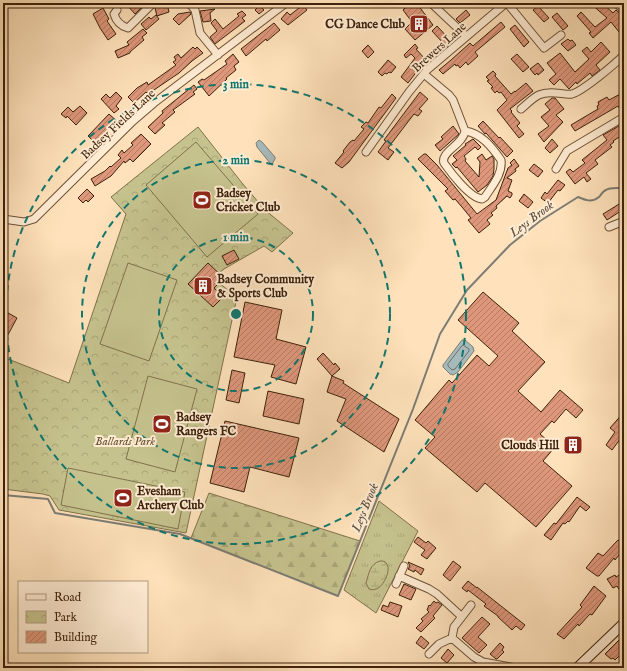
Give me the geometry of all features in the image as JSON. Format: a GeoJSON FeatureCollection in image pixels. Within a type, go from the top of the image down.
{"type":"FeatureCollection","features":[{"type":"Feature","properties":{"kind":"main road"},"geometry":{"type":"LineString","coordinates":[[577,668],[624,623]]}},
{"type":"Feature","properties":{"kind":"street"},"geometry":{"type":"LineString","coordinates":[[118,10],[114,14],[115,18],[123,26],[128,28],[153,3]]}},
{"type":"Feature","properties":{"kind":"street"},"geometry":{"type":"LineString","coordinates":[[189,3],[196,10],[200,33],[218,55]]}},
{"type":"Feature","properties":{"kind":"street","name":"Badsey Fields Lane"},"geometry":{"type":"LineString","coordinates":[[3,219],[24,222],[34,218],[133,121],[154,103],[286,3]]}},
{"type":"Feature","properties":{"kind":"street"},"geometry":{"type":"LineString","coordinates":[[431,3],[466,36]]}},
{"type":"Feature","properties":{"kind":"street"},"geometry":{"type":"LineString","coordinates":[[507,3],[544,48],[561,35]]}},
{"type":"Feature","properties":{"kind":"street","name":"Brewers Lane"},"geometry":{"type":"LineString","coordinates":[[366,152],[409,92],[427,70],[507,3]]}},
{"type":"Feature","properties":{"kind":"street"},"geometry":{"type":"LineString","coordinates":[[616,3],[624,10]]}},
{"type":"Feature","properties":{"kind":"street"},"geometry":{"type":"LineString","coordinates":[[521,109],[544,92],[575,93],[600,76],[624,55]]}},
{"type":"Feature","properties":{"kind":"street"},"geometry":{"type":"LineString","coordinates":[[424,74],[453,100],[465,131],[458,144],[446,154],[443,160],[462,185],[476,197],[482,199],[497,179],[501,160],[478,135],[465,131]]}},
{"type":"Feature","properties":{"kind":"street"},"geometry":{"type":"LineString","coordinates":[[556,169],[567,151],[624,117]]}},
{"type":"Feature","properties":{"kind":"street"},"geometry":{"type":"LineString","coordinates":[[609,227],[624,221]]}},
{"type":"Feature","properties":{"kind":"street"},"geometry":{"type":"LineString","coordinates":[[396,584],[404,566]]}},
{"type":"Feature","properties":{"kind":"street"},"geometry":{"type":"LineString","coordinates":[[399,576],[433,592],[461,616]]}},
{"type":"Feature","properties":{"kind":"street"},"geometry":{"type":"LineString","coordinates":[[452,638],[454,627],[471,605]]}},
{"type":"Feature","properties":{"kind":"street"},"geometry":{"type":"LineString","coordinates":[[429,654],[438,644],[452,638]]}},
{"type":"Feature","properties":{"kind":"street"},"geometry":{"type":"LineString","coordinates":[[452,638],[474,657],[483,662],[516,668]]}},
{"type":"Feature","properties":{"kind":"green space","name":"Ballards Park"},"geometry":{"type":"Polygon","coordinates":[[[198,127],[265,210],[293,233],[272,252],[264,246],[219,273],[224,278],[219,283],[237,297],[186,533],[59,510],[50,496],[3,489],[3,357],[69,383],[126,214],[111,197],[198,127]]]}},
{"type":"Feature","properties":{"kind":"green space","name":"Badsey Cricket Club"},"geometry":{"type":"Polygon","coordinates":[[[196,142],[258,214],[207,257],[146,185],[196,142]]]}},
{"type":"Feature","properties":{"kind":"green space"},"geometry":{"type":"Polygon","coordinates":[[[128,263],[177,280],[149,361],[100,344],[128,263]]]}},
{"type":"Feature","properties":{"kind":"green space","name":"Badsey Rangers FC"},"geometry":{"type":"Polygon","coordinates":[[[148,376],[197,389],[175,472],[126,459],[148,376]]]}},
{"type":"Feature","properties":{"kind":"green space","name":"Evesham Archery Club"},"geometry":{"type":"Polygon","coordinates":[[[68,468],[185,492],[178,529],[61,505],[68,468]]]}},
{"type":"Feature","properties":{"kind":"green space"},"geometry":{"type":"Polygon","coordinates":[[[209,493],[360,541],[338,596],[191,538],[209,493]]]}},
{"type":"Feature","properties":{"kind":"green space"},"geometry":{"type":"Polygon","coordinates":[[[379,501],[418,531],[376,613],[344,590],[379,501]]]}},
{"type":"Feature","properties":{"kind":"green space"},"geometry":{"type":"Polygon","coordinates":[[[380,561],[385,562],[388,566],[388,573],[383,584],[374,590],[369,589],[366,583],[369,572],[374,564],[380,561]]]}},
{"type":"Feature","properties":{"kind":"water"},"geometry":{"type":"Polygon","coordinates":[[[259,140],[275,157],[272,164],[257,147],[256,143],[259,140]]]}},
{"type":"Feature","properties":{"kind":"water"},"geometry":{"type":"Polygon","coordinates":[[[462,340],[465,340],[473,347],[474,351],[458,372],[453,375],[443,367],[443,365],[462,340]]]}},
{"type":"Feature","properties":{"kind":"building"},"geometry":{"type":"Polygon","coordinates":[[[130,3],[137,3],[141,8],[135,14],[127,5],[130,3]]]}},
{"type":"Feature","properties":{"kind":"building"},"geometry":{"type":"Polygon","coordinates":[[[253,3],[268,3],[262,8],[264,10],[259,14],[255,10],[257,8],[253,3]]]}},
{"type":"Feature","properties":{"kind":"building"},"geometry":{"type":"Polygon","coordinates":[[[410,3],[415,3],[418,5],[433,25],[415,40],[405,29],[412,22],[403,10],[410,3]]]}},
{"type":"Feature","properties":{"kind":"building"},"geometry":{"type":"Polygon","coordinates":[[[590,3],[602,3],[613,13],[616,10],[624,17],[624,28],[619,32],[611,22],[593,38],[589,33],[591,32],[577,16],[581,12],[595,27],[607,18],[590,3]]]}},
{"type":"Feature","properties":{"kind":"building"},"geometry":{"type":"Polygon","coordinates":[[[167,4],[169,12],[157,16],[155,8],[167,4]]]}},
{"type":"Feature","properties":{"kind":"building"},"geometry":{"type":"Polygon","coordinates":[[[303,5],[307,10],[288,25],[281,19],[287,12],[290,15],[303,5]]]}},
{"type":"Feature","properties":{"kind":"building"},"geometry":{"type":"Polygon","coordinates":[[[538,6],[549,18],[544,22],[533,10],[538,6]]]}},
{"type":"Feature","properties":{"kind":"building"},"geometry":{"type":"Polygon","coordinates":[[[103,8],[109,19],[107,21],[116,34],[108,40],[93,14],[103,8]]]}},
{"type":"Feature","properties":{"kind":"building"},"geometry":{"type":"Polygon","coordinates":[[[215,9],[210,13],[211,21],[203,22],[200,11],[215,9]]]}},
{"type":"Feature","properties":{"kind":"building"},"geometry":{"type":"Polygon","coordinates":[[[466,10],[470,15],[460,23],[456,19],[466,10]]]}},
{"type":"Feature","properties":{"kind":"building"},"geometry":{"type":"Polygon","coordinates":[[[242,11],[246,15],[242,18],[245,21],[215,44],[210,37],[217,31],[211,23],[215,19],[223,29],[239,16],[237,14],[242,11]]]}},
{"type":"Feature","properties":{"kind":"building"},"geometry":{"type":"Polygon","coordinates":[[[190,12],[191,14],[179,25],[173,19],[178,14],[190,12]]]}},
{"type":"Feature","properties":{"kind":"building"},"geometry":{"type":"Polygon","coordinates":[[[557,13],[568,26],[563,30],[552,17],[557,13]]]}},
{"type":"Feature","properties":{"kind":"building"},"geometry":{"type":"Polygon","coordinates":[[[156,15],[159,19],[146,30],[141,24],[149,17],[151,19],[156,15]]]}},
{"type":"Feature","properties":{"kind":"building"},"geometry":{"type":"Polygon","coordinates":[[[501,22],[505,27],[475,52],[478,56],[468,65],[466,62],[460,68],[455,64],[443,74],[439,70],[470,43],[473,46],[501,22]]]}},
{"type":"Feature","properties":{"kind":"building"},"geometry":{"type":"Polygon","coordinates":[[[274,23],[280,30],[267,41],[266,39],[246,56],[241,49],[274,23]]]}},
{"type":"Feature","properties":{"kind":"building"},"geometry":{"type":"Polygon","coordinates":[[[515,25],[529,42],[524,47],[510,29],[515,25]]]}},
{"type":"Feature","properties":{"kind":"building"},"geometry":{"type":"Polygon","coordinates":[[[437,26],[452,42],[426,64],[424,62],[408,83],[401,77],[415,58],[411,54],[406,58],[404,55],[415,44],[418,48],[416,49],[425,59],[443,43],[432,31],[437,26]]]}},
{"type":"Feature","properties":{"kind":"building"},"geometry":{"type":"Polygon","coordinates":[[[143,29],[147,33],[142,37],[144,40],[130,53],[118,58],[115,51],[129,45],[127,42],[143,29]]]}},
{"type":"Feature","properties":{"kind":"building"},"geometry":{"type":"Polygon","coordinates":[[[568,39],[570,41],[572,40],[576,45],[568,51],[561,44],[568,39]]]}},
{"type":"Feature","properties":{"kind":"building"},"geometry":{"type":"Polygon","coordinates":[[[601,42],[610,52],[596,65],[600,70],[592,76],[590,73],[577,84],[576,82],[569,89],[560,79],[554,85],[549,80],[556,74],[547,63],[560,53],[575,72],[589,59],[582,51],[587,47],[591,52],[601,42]]]}},
{"type":"Feature","properties":{"kind":"building"},"geometry":{"type":"Polygon","coordinates":[[[368,45],[374,52],[368,58],[362,51],[368,45]]]}},
{"type":"Feature","properties":{"kind":"building"},"geometry":{"type":"Polygon","coordinates":[[[193,47],[195,49],[197,47],[203,53],[179,73],[148,94],[146,92],[134,103],[128,97],[137,88],[147,82],[148,85],[176,65],[173,62],[176,60],[174,57],[178,54],[181,58],[193,47]]]}},
{"type":"Feature","properties":{"kind":"building"},"geometry":{"type":"Polygon","coordinates":[[[233,54],[239,62],[234,66],[236,70],[209,96],[198,82],[202,79],[204,80],[227,64],[225,61],[233,54]]]}},
{"type":"Feature","properties":{"kind":"building"},"geometry":{"type":"Polygon","coordinates":[[[517,54],[529,67],[523,72],[511,59],[517,54]]]}},
{"type":"Feature","properties":{"kind":"building"},"geometry":{"type":"Polygon","coordinates":[[[388,60],[396,67],[391,73],[385,73],[382,76],[378,72],[388,60]]]}},
{"type":"Feature","properties":{"kind":"building"},"geometry":{"type":"Polygon","coordinates":[[[538,63],[544,70],[538,75],[537,73],[535,75],[530,69],[538,63]]]}},
{"type":"Feature","properties":{"kind":"building"},"geometry":{"type":"Polygon","coordinates":[[[493,71],[496,74],[495,76],[511,94],[526,83],[533,91],[510,109],[520,123],[517,126],[524,134],[519,138],[497,110],[507,100],[501,92],[499,93],[497,91],[495,93],[491,88],[493,87],[487,81],[489,80],[486,77],[493,71]]]}},
{"type":"Feature","properties":{"kind":"building"},"geometry":{"type":"Polygon","coordinates":[[[194,85],[197,89],[193,92],[195,94],[173,110],[175,112],[162,123],[165,125],[155,134],[148,127],[163,113],[162,111],[194,85]]]}},
{"type":"Feature","properties":{"kind":"building"},"geometry":{"type":"Polygon","coordinates":[[[116,92],[122,98],[116,106],[119,109],[114,113],[101,99],[106,94],[110,98],[116,92]]]}},
{"type":"Feature","properties":{"kind":"building"},"geometry":{"type":"Polygon","coordinates":[[[420,92],[428,99],[419,109],[422,111],[418,116],[414,114],[388,148],[394,152],[388,160],[378,152],[386,141],[384,140],[420,92]]]}},
{"type":"Feature","properties":{"kind":"building"},"geometry":{"type":"Polygon","coordinates":[[[624,92],[624,105],[619,108],[618,106],[575,131],[571,125],[598,109],[598,102],[607,97],[609,100],[624,92]]]}},
{"type":"Feature","properties":{"kind":"building"},"geometry":{"type":"Polygon","coordinates":[[[392,94],[396,98],[349,162],[342,168],[335,163],[350,142],[353,140],[354,141],[364,129],[361,127],[366,122],[368,123],[379,107],[381,108],[392,94]]]}},
{"type":"Feature","properties":{"kind":"building"},"geometry":{"type":"Polygon","coordinates":[[[552,98],[555,98],[564,109],[556,115],[563,122],[544,142],[538,134],[549,126],[541,117],[550,110],[545,104],[552,98]]]}},
{"type":"Feature","properties":{"kind":"building"},"geometry":{"type":"Polygon","coordinates":[[[80,106],[87,113],[76,125],[67,116],[66,118],[61,114],[68,107],[73,112],[80,106]]]}},
{"type":"Feature","properties":{"kind":"building"},"geometry":{"type":"Polygon","coordinates":[[[109,114],[119,123],[114,128],[111,125],[104,133],[107,135],[102,140],[100,137],[95,143],[88,136],[109,114]]]}},
{"type":"Feature","properties":{"kind":"building"},"geometry":{"type":"Polygon","coordinates":[[[483,121],[513,151],[507,157],[478,126],[483,121]]]}},
{"type":"Feature","properties":{"kind":"building"},"geometry":{"type":"Polygon","coordinates":[[[624,123],[624,134],[613,141],[614,142],[610,145],[612,147],[595,160],[598,164],[586,173],[591,179],[587,182],[584,177],[575,184],[566,172],[570,169],[573,172],[585,163],[582,160],[607,140],[603,135],[624,123]]]}},
{"type":"Feature","properties":{"kind":"building"},"geometry":{"type":"Polygon","coordinates":[[[453,126],[459,134],[440,151],[435,145],[443,139],[441,137],[453,126]]]}},
{"type":"Feature","properties":{"kind":"building"},"geometry":{"type":"Polygon","coordinates":[[[141,134],[151,144],[133,162],[130,159],[125,163],[124,161],[111,176],[95,186],[91,179],[105,171],[110,166],[111,167],[121,158],[118,155],[122,150],[124,153],[133,145],[131,143],[141,134]]]}},
{"type":"Feature","properties":{"kind":"building"},"geometry":{"type":"Polygon","coordinates":[[[473,139],[481,147],[478,150],[475,147],[464,156],[466,159],[465,161],[479,177],[480,162],[477,158],[482,154],[486,160],[492,156],[494,159],[493,176],[487,185],[478,192],[457,167],[456,168],[452,164],[457,160],[453,156],[466,145],[465,144],[473,139]]]}},
{"type":"Feature","properties":{"kind":"building"},"geometry":{"type":"Polygon","coordinates":[[[552,139],[558,146],[550,153],[545,148],[552,139]]]}},
{"type":"Feature","properties":{"kind":"building"},"geometry":{"type":"Polygon","coordinates":[[[426,154],[437,165],[477,214],[496,200],[508,168],[512,165],[510,163],[514,159],[519,166],[515,169],[516,171],[507,178],[512,180],[508,191],[512,193],[512,195],[510,198],[507,196],[496,206],[497,208],[491,213],[493,215],[487,220],[490,224],[479,233],[468,220],[471,218],[455,199],[453,200],[445,191],[448,189],[418,159],[426,154]]]}},
{"type":"Feature","properties":{"kind":"building"},"geometry":{"type":"Polygon","coordinates":[[[534,164],[543,171],[538,177],[529,170],[534,164]]]}},
{"type":"Feature","properties":{"kind":"building"},"geometry":{"type":"Polygon","coordinates":[[[558,180],[565,185],[560,191],[558,190],[548,203],[541,198],[545,192],[547,194],[558,180]]]}},
{"type":"Feature","properties":{"kind":"building"},"geometry":{"type":"Polygon","coordinates":[[[87,189],[94,196],[88,202],[86,200],[83,203],[78,198],[87,189]]]}},
{"type":"Feature","properties":{"kind":"building"},"geometry":{"type":"Polygon","coordinates":[[[524,194],[533,202],[528,208],[519,201],[524,194]]]}},
{"type":"Feature","properties":{"kind":"building"},"geometry":{"type":"Polygon","coordinates":[[[624,201],[624,209],[607,220],[603,214],[624,201]]]}},
{"type":"Feature","properties":{"kind":"building"},"geometry":{"type":"Polygon","coordinates":[[[234,250],[239,259],[227,265],[222,256],[234,250]]]}},
{"type":"Feature","properties":{"kind":"building","name":"Badsey Community & Sports Club"},"geometry":{"type":"Polygon","coordinates":[[[208,263],[224,278],[214,288],[223,297],[213,307],[188,284],[208,263]]]}},
{"type":"Feature","properties":{"kind":"building"},"geometry":{"type":"Polygon","coordinates":[[[483,292],[519,323],[512,331],[545,362],[518,391],[541,412],[560,390],[583,410],[576,418],[566,409],[554,423],[552,421],[540,434],[555,447],[543,461],[572,486],[536,527],[485,483],[477,492],[425,448],[435,437],[415,420],[449,380],[452,383],[477,355],[489,366],[498,356],[458,320],[483,292]]]}},
{"type":"Feature","properties":{"kind":"building"},"geometry":{"type":"Polygon","coordinates":[[[245,302],[282,310],[276,339],[306,347],[296,384],[271,377],[275,365],[234,357],[245,302]]]}},
{"type":"Feature","properties":{"kind":"building"},"geometry":{"type":"Polygon","coordinates":[[[3,310],[17,318],[3,344],[3,310]]]}},
{"type":"Feature","properties":{"kind":"building"},"geometry":{"type":"Polygon","coordinates":[[[323,353],[340,369],[332,376],[317,359],[323,353]]]}},
{"type":"Feature","properties":{"kind":"building"},"geometry":{"type":"Polygon","coordinates":[[[232,370],[245,373],[239,403],[226,400],[232,370]]]}},
{"type":"Feature","properties":{"kind":"building"},"geometry":{"type":"Polygon","coordinates":[[[332,376],[344,381],[343,383],[399,419],[384,452],[337,421],[346,399],[327,392],[332,376]]]}},
{"type":"Feature","properties":{"kind":"building"},"geometry":{"type":"Polygon","coordinates":[[[268,391],[304,399],[299,424],[263,416],[268,391]]]}},
{"type":"Feature","properties":{"kind":"building"},"geometry":{"type":"Polygon","coordinates":[[[624,412],[624,425],[620,430],[623,432],[619,437],[621,438],[612,450],[606,445],[615,432],[610,428],[624,412]]]}},
{"type":"Feature","properties":{"kind":"building"},"geometry":{"type":"Polygon","coordinates":[[[225,421],[299,438],[289,477],[250,467],[244,492],[210,483],[225,421]]]}},
{"type":"Feature","properties":{"kind":"building","name":"Clouds Hill"},"geometry":{"type":"Polygon","coordinates":[[[572,438],[580,443],[573,452],[566,447],[572,438]]]}},
{"type":"Feature","properties":{"kind":"building"},"geometry":{"type":"Polygon","coordinates":[[[577,497],[590,507],[586,511],[580,506],[569,522],[568,521],[565,524],[563,523],[551,540],[544,535],[554,523],[556,524],[577,497]]]}},
{"type":"Feature","properties":{"kind":"building"},"geometry":{"type":"Polygon","coordinates":[[[418,537],[426,543],[428,541],[436,548],[427,559],[421,555],[425,550],[414,542],[418,537]]]}},
{"type":"Feature","properties":{"kind":"building"},"geometry":{"type":"Polygon","coordinates":[[[618,540],[624,545],[624,549],[615,560],[614,558],[599,576],[586,568],[598,553],[603,556],[618,540]]]}},
{"type":"Feature","properties":{"kind":"building"},"geometry":{"type":"Polygon","coordinates":[[[453,561],[461,567],[450,581],[443,575],[453,561]]]}},
{"type":"Feature","properties":{"kind":"building"},"geometry":{"type":"Polygon","coordinates":[[[408,562],[424,569],[421,575],[415,570],[414,572],[408,569],[410,566],[408,562]]]}},
{"type":"Feature","properties":{"kind":"building"},"geometry":{"type":"Polygon","coordinates":[[[621,574],[624,580],[624,597],[617,586],[613,588],[607,579],[621,574]]]}},
{"type":"Feature","properties":{"kind":"building"},"geometry":{"type":"Polygon","coordinates":[[[468,581],[525,625],[521,630],[516,626],[512,630],[498,616],[484,606],[486,604],[468,590],[467,592],[462,588],[468,581]]]}},
{"type":"Feature","properties":{"kind":"building"},"geometry":{"type":"Polygon","coordinates":[[[404,584],[416,589],[411,600],[399,595],[404,584]]]}},
{"type":"Feature","properties":{"kind":"building"},"geometry":{"type":"Polygon","coordinates":[[[594,586],[606,596],[592,615],[590,614],[579,626],[578,624],[564,639],[557,634],[582,607],[580,605],[594,586]]]}},
{"type":"Feature","properties":{"kind":"building"},"geometry":{"type":"Polygon","coordinates":[[[434,601],[442,605],[433,616],[435,618],[421,632],[416,628],[423,621],[421,619],[429,612],[427,610],[429,605],[430,606],[434,601]]]}},
{"type":"Feature","properties":{"kind":"building"},"geometry":{"type":"Polygon","coordinates":[[[390,602],[402,606],[398,617],[381,610],[383,605],[388,607],[390,602]]]}},
{"type":"Feature","properties":{"kind":"building"},"geometry":{"type":"Polygon","coordinates":[[[482,617],[490,624],[478,637],[487,645],[479,653],[462,638],[482,617]]]}},
{"type":"Feature","properties":{"kind":"building"},"geometry":{"type":"Polygon","coordinates":[[[624,635],[624,651],[615,660],[613,658],[611,659],[605,654],[624,635]]]}},
{"type":"Feature","properties":{"kind":"building"},"geometry":{"type":"Polygon","coordinates":[[[421,636],[429,643],[424,649],[416,643],[421,636]]]}},
{"type":"Feature","properties":{"kind":"building"},"geometry":{"type":"Polygon","coordinates":[[[500,643],[504,647],[502,650],[504,652],[496,659],[490,654],[500,643]]]}},
{"type":"Feature","properties":{"kind":"building"},"geometry":{"type":"Polygon","coordinates":[[[448,649],[454,655],[447,663],[441,658],[448,649]]]}},
{"type":"Feature","properties":{"kind":"waterway","name":"Leys Brook"},"geometry":{"type":"LineString","coordinates":[[3,495],[48,499],[55,513],[180,534],[338,596],[413,409],[440,334],[467,290],[510,245],[540,221],[578,197],[586,200],[594,200],[608,189],[622,188],[624,174]]}},
{"type":"Feature","properties":{"kind":"place","name":"CG Dance Club"},"geometry":{"type":"Point","coordinates":[419,24]}},
{"type":"Feature","properties":{"kind":"place","name":"Badsey Cricket Club"},"geometry":{"type":"Point","coordinates":[202,200]}},
{"type":"Feature","properties":{"kind":"place","name":"Badsey Community & Sports Club"},"geometry":{"type":"Point","coordinates":[203,286]}},
{"type":"Feature","properties":{"kind":"place","name":"Badsey Rangers FC"},"geometry":{"type":"Point","coordinates":[162,424]}},
{"type":"Feature","properties":{"kind":"place","name":"Clouds Hill"},"geometry":{"type":"Point","coordinates":[573,445]}},
{"type":"Feature","properties":{"kind":"place","name":"Evesham Archery Club"},"geometry":{"type":"Point","coordinates":[123,498]}}]}
